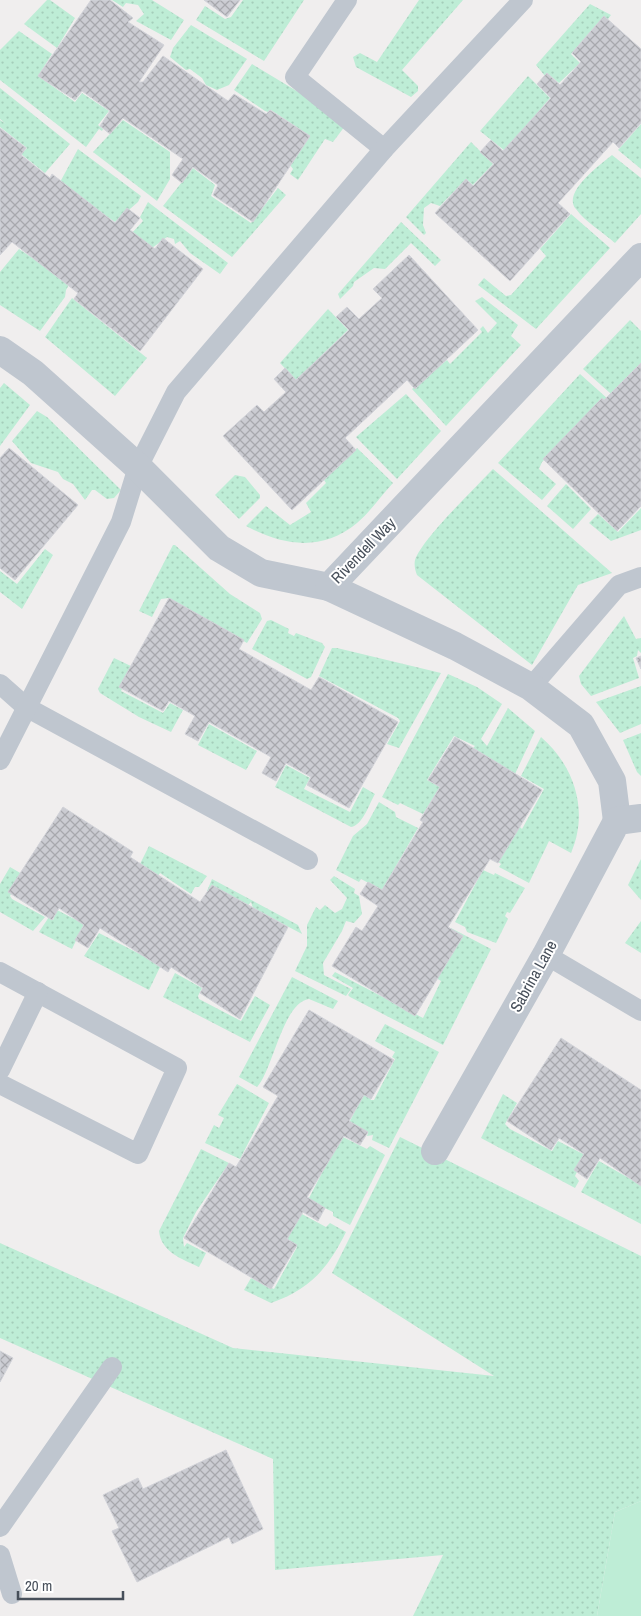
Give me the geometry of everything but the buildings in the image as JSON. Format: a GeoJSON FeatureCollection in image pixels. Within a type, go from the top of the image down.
{"type":"FeatureCollection","features":[{"type":"Feature","properties":{"kind":"street","name":"Rivendell Way"},"geometry":{"type":"LineString","coordinates":[[0,350],[33,372],[138,468],[219,548],[260,573],[329,586],[641,257]]}},
{"type":"Feature","properties":{"kind":"street"},"geometry":{"type":"LineString","coordinates":[[329,586],[455,646],[531,687],[581,725],[612,781],[629,820]]}},
{"type":"Feature","properties":{"kind":"street","name":"Sabrina Lane"},"geometry":{"type":"LineString","coordinates":[[435,1151],[546,956],[629,820]]}},
{"type":"Feature","properties":{"kind":"lane"},"geometry":{"type":"LineString","coordinates":[[347,0],[294,77],[384,149]]}},
{"type":"Feature","properties":{"kind":"lane"},"geometry":{"type":"LineString","coordinates":[[0,760],[121,522],[138,468],[176,392],[384,149],[523,0]]}},
{"type":"Feature","properties":{"kind":"lane"},"geometry":{"type":"LineString","coordinates":[[531,687],[619,584],[641,577]]}},
{"type":"Feature","properties":{"kind":"lane"},"geometry":{"type":"LineString","coordinates":[[0,684],[26,706],[308,860]]}},
{"type":"Feature","properties":{"kind":"lane"},"geometry":{"type":"LineString","coordinates":[[546,956],[641,1011]]}},
{"type":"Feature","properties":{"kind":"lane"},"geometry":{"type":"LineString","coordinates":[[0,972],[177,1068],[138,1154],[0,1084]]}},
{"type":"Feature","properties":{"kind":"lane"},"geometry":{"type":"LineString","coordinates":[[0,1070],[38,992]]}},
{"type":"Feature","properties":{"kind":"lane"},"geometry":{"type":"LineString","coordinates":[[0,1526],[112,1367]]}},
{"type":"Feature","properties":{"kind":"lane"},"geometry":{"type":"LineString","coordinates":[[0,1555],[12,1594]]}},
{"type":"Feature","properties":{"kind":"green space"},"geometry":{"type":"Polygon","coordinates":[[[47,0],[50,0],[75,18],[57,48],[24,24],[47,0]]]}},
{"type":"Feature","properties":{"kind":"green space"},"geometry":{"type":"Polygon","coordinates":[[[112,0],[152,0],[184,20],[171,40],[136,21],[144,14],[138,5],[126,3],[123,7],[112,0]]]}},
{"type":"Feature","properties":{"kind":"green space"},"geometry":{"type":"Polygon","coordinates":[[[243,0],[304,0],[264,61],[196,20],[205,6],[225,19],[231,17],[243,0]]]}},
{"type":"Feature","properties":{"kind":"green space"},"geometry":{"type":"Polygon","coordinates":[[[419,0],[463,0],[402,70],[418,86],[418,91],[411,97],[356,67],[353,57],[360,53],[377,62],[419,0]]]}},
{"type":"Feature","properties":{"kind":"green space"},"geometry":{"type":"Polygon","coordinates":[[[590,4],[611,15],[608,19],[603,17],[571,54],[580,63],[559,83],[547,73],[545,76],[536,65],[590,4]]]}},
{"type":"Feature","properties":{"kind":"green space"},"geometry":{"type":"Polygon","coordinates":[[[191,25],[247,59],[229,85],[217,90],[206,85],[202,78],[190,69],[186,70],[170,57],[173,48],[191,25]]]}},
{"type":"Feature","properties":{"kind":"green space"},"geometry":{"type":"Polygon","coordinates":[[[19,31],[52,54],[38,76],[75,102],[82,93],[109,111],[98,125],[103,129],[102,131],[99,129],[86,147],[0,80],[0,50],[19,31]]]}},
{"type":"Feature","properties":{"kind":"green space"},"geometry":{"type":"Polygon","coordinates":[[[252,64],[348,122],[333,142],[325,139],[298,180],[290,174],[293,169],[290,165],[310,136],[271,110],[265,111],[234,90],[252,64]]]}},
{"type":"Feature","properties":{"kind":"green space"},"geometry":{"type":"Polygon","coordinates":[[[528,76],[550,98],[505,151],[480,131],[528,76]]]}},
{"type":"Feature","properties":{"kind":"green space"},"geometry":{"type":"Polygon","coordinates":[[[0,88],[70,144],[45,173],[21,154],[27,148],[0,127],[0,120],[6,124],[0,119],[0,88]]]}},
{"type":"Feature","properties":{"kind":"green space"},"geometry":{"type":"Polygon","coordinates":[[[123,120],[170,152],[170,179],[157,201],[93,152],[123,120]]]}},
{"type":"Feature","properties":{"kind":"green space"},"geometry":{"type":"Polygon","coordinates":[[[641,124],[641,169],[618,150],[641,124]]]}},
{"type":"Feature","properties":{"kind":"green space"},"geometry":{"type":"Polygon","coordinates":[[[471,142],[493,164],[473,185],[466,179],[440,206],[431,203],[424,208],[423,225],[426,233],[424,235],[406,217],[471,142]]]}},
{"type":"Feature","properties":{"kind":"green space"},"geometry":{"type":"Polygon","coordinates":[[[78,149],[141,196],[138,202],[115,222],[59,184],[78,149]]]}},
{"type":"Feature","properties":{"kind":"green space"},"geometry":{"type":"Polygon","coordinates":[[[612,155],[641,178],[641,214],[615,243],[584,218],[573,202],[574,195],[584,179],[612,155]]]}},
{"type":"Feature","properties":{"kind":"green space"},"geometry":{"type":"Polygon","coordinates":[[[193,168],[215,185],[211,196],[251,223],[278,188],[286,195],[232,257],[163,206],[193,168]]]}},
{"type":"Feature","properties":{"kind":"green space"},"geometry":{"type":"Polygon","coordinates":[[[148,202],[228,263],[220,274],[190,253],[180,241],[175,244],[174,239],[167,237],[152,248],[131,234],[143,221],[140,217],[148,202]]]}},
{"type":"Feature","properties":{"kind":"green space"},"geometry":{"type":"Polygon","coordinates":[[[571,214],[610,248],[536,329],[478,285],[484,278],[506,296],[511,295],[546,256],[540,249],[571,214]]]}},
{"type":"Feature","properties":{"kind":"green space"},"geometry":{"type":"Polygon","coordinates":[[[401,222],[441,260],[435,266],[411,243],[385,269],[374,268],[354,282],[353,286],[340,299],[338,294],[401,222]]]}},
{"type":"Feature","properties":{"kind":"green space"},"geometry":{"type":"Polygon","coordinates":[[[19,249],[70,283],[65,297],[40,331],[0,305],[0,272],[19,249]]]}},
{"type":"Feature","properties":{"kind":"green space"},"geometry":{"type":"Polygon","coordinates":[[[482,297],[518,325],[511,336],[521,345],[446,426],[412,389],[447,360],[450,364],[482,332],[480,329],[483,326],[488,333],[497,323],[475,301],[482,297]]]}},
{"type":"Feature","properties":{"kind":"green space"},"geometry":{"type":"Polygon","coordinates":[[[72,298],[147,358],[115,396],[45,337],[72,298]]]}},
{"type":"Feature","properties":{"kind":"green space"},"geometry":{"type":"Polygon","coordinates":[[[328,309],[348,330],[296,380],[280,363],[328,309]]]}},
{"type":"Feature","properties":{"kind":"green space"},"geometry":{"type":"Polygon","coordinates":[[[630,320],[641,331],[641,371],[614,393],[610,393],[583,369],[630,320]]]}},
{"type":"Feature","properties":{"kind":"green space"},"geometry":{"type":"Polygon","coordinates":[[[580,374],[608,399],[542,462],[539,469],[556,484],[542,500],[498,463],[580,374]]]}},
{"type":"Feature","properties":{"kind":"green space"},"geometry":{"type":"Polygon","coordinates":[[[4,383],[30,405],[0,446],[0,388],[4,383]]]}},
{"type":"Feature","properties":{"kind":"green space"},"geometry":{"type":"Polygon","coordinates":[[[406,394],[441,431],[397,479],[356,437],[406,394]]]}},
{"type":"Feature","properties":{"kind":"green space"},"geometry":{"type":"Polygon","coordinates":[[[37,411],[47,417],[121,490],[114,498],[107,499],[95,490],[92,490],[85,500],[73,484],[63,479],[58,472],[31,463],[12,441],[37,411]]]}},
{"type":"Feature","properties":{"kind":"green space"},"geometry":{"type":"Polygon","coordinates":[[[357,448],[393,483],[357,523],[330,539],[302,543],[274,538],[246,526],[266,506],[290,525],[311,512],[306,503],[326,483],[324,480],[357,448]]]}},
{"type":"Feature","properties":{"kind":"green space"},"geometry":{"type":"Polygon","coordinates":[[[493,469],[612,573],[578,585],[532,665],[417,575],[415,569],[415,560],[428,540],[493,469]]]}},
{"type":"Feature","properties":{"kind":"green space"},"geometry":{"type":"Polygon","coordinates":[[[235,475],[245,477],[260,495],[260,498],[239,519],[215,495],[235,475]]]}},
{"type":"Feature","properties":{"kind":"green space"},"geometry":{"type":"Polygon","coordinates":[[[566,484],[591,509],[573,529],[547,506],[566,484]]]}},
{"type":"Feature","properties":{"kind":"green space"},"geometry":{"type":"Polygon","coordinates":[[[641,508],[641,530],[611,541],[589,523],[598,514],[618,532],[641,508]]]}},
{"type":"Feature","properties":{"kind":"green space"},"geometry":{"type":"Polygon","coordinates":[[[173,545],[230,594],[260,613],[262,619],[247,643],[169,598],[161,599],[152,617],[139,611],[173,545]]]}},
{"type":"Feature","properties":{"kind":"green space"},"geometry":{"type":"Polygon","coordinates":[[[45,549],[53,555],[22,609],[0,592],[0,571],[17,584],[45,549]]]}},
{"type":"Feature","properties":{"kind":"green space"},"geometry":{"type":"Polygon","coordinates":[[[624,616],[636,639],[641,638],[641,653],[638,650],[637,656],[633,658],[639,678],[591,696],[581,684],[579,676],[624,616]]]}},
{"type":"Feature","properties":{"kind":"green space"},"geometry":{"type":"Polygon","coordinates":[[[271,620],[289,629],[288,633],[294,636],[296,633],[322,643],[325,647],[311,677],[307,679],[252,649],[267,621],[271,620]]]}},
{"type":"Feature","properties":{"kind":"green space"},"geometry":{"type":"Polygon","coordinates":[[[332,648],[441,673],[399,748],[387,744],[400,721],[398,718],[319,676],[332,648]]]}},
{"type":"Feature","properties":{"kind":"green space"},"geometry":{"type":"Polygon","coordinates":[[[114,658],[133,667],[121,691],[163,713],[170,703],[183,710],[171,732],[139,717],[100,693],[98,689],[114,658]]]}},
{"type":"Feature","properties":{"kind":"green space"},"geometry":{"type":"Polygon","coordinates":[[[448,674],[477,687],[502,704],[481,739],[487,746],[508,708],[535,731],[515,774],[473,748],[475,746],[454,736],[427,780],[440,787],[423,814],[382,797],[448,674]]]}},
{"type":"Feature","properties":{"kind":"green space"},"geometry":{"type":"Polygon","coordinates":[[[641,686],[641,724],[620,733],[596,702],[641,686]]]}},
{"type":"Feature","properties":{"kind":"green space"},"geometry":{"type":"Polygon","coordinates":[[[209,724],[257,751],[246,770],[198,745],[209,724]]]}},
{"type":"Feature","properties":{"kind":"green space"},"geometry":{"type":"Polygon","coordinates":[[[641,733],[641,776],[637,772],[623,740],[641,733]]]}},
{"type":"Feature","properties":{"kind":"green space"},"geometry":{"type":"Polygon","coordinates":[[[541,737],[563,762],[570,776],[576,790],[579,822],[571,853],[549,841],[529,883],[499,867],[501,864],[497,861],[517,824],[522,829],[544,789],[521,776],[541,737]]]}},
{"type":"Feature","properties":{"kind":"green space"},"geometry":{"type":"Polygon","coordinates":[[[286,765],[310,778],[304,789],[350,812],[363,787],[375,794],[365,814],[359,822],[351,827],[275,787],[286,765]]]}},
{"type":"Feature","properties":{"kind":"green space"},"geometry":{"type":"Polygon","coordinates":[[[379,802],[395,812],[396,817],[418,828],[382,890],[361,879],[359,882],[336,870],[353,836],[367,824],[379,802]]]}},
{"type":"Feature","properties":{"kind":"green space"},"geometry":{"type":"Polygon","coordinates":[[[149,846],[207,876],[199,887],[195,887],[191,894],[160,873],[158,876],[139,866],[149,846]]]}},
{"type":"Feature","properties":{"kind":"green space"},"geometry":{"type":"Polygon","coordinates":[[[641,859],[641,900],[628,885],[641,859]]]}},
{"type":"Feature","properties":{"kind":"green space"},"geometry":{"type":"Polygon","coordinates":[[[10,867],[22,874],[10,896],[12,899],[45,917],[33,931],[0,912],[0,884],[10,867]]]}},
{"type":"Feature","properties":{"kind":"green space"},"geometry":{"type":"Polygon","coordinates":[[[483,870],[494,875],[495,873],[525,888],[510,913],[507,912],[505,916],[508,919],[496,943],[467,932],[465,927],[455,922],[483,870]]]}},
{"type":"Feature","properties":{"kind":"green space"},"geometry":{"type":"Polygon","coordinates":[[[334,876],[355,889],[354,893],[359,896],[362,914],[354,923],[346,921],[323,963],[324,975],[351,989],[346,996],[295,971],[307,946],[307,925],[316,907],[320,910],[325,905],[335,913],[342,909],[347,898],[330,880],[334,876]]]}},
{"type":"Feature","properties":{"kind":"green space"},"geometry":{"type":"Polygon","coordinates":[[[212,879],[298,925],[302,934],[253,908],[251,902],[244,910],[207,891],[212,879]]]}},
{"type":"Feature","properties":{"kind":"green space"},"geometry":{"type":"Polygon","coordinates":[[[57,910],[84,924],[72,949],[39,932],[49,917],[53,920],[57,910]]]}},
{"type":"Feature","properties":{"kind":"green space"},"geometry":{"type":"Polygon","coordinates":[[[641,921],[641,953],[625,943],[641,921]]]}},
{"type":"Feature","properties":{"kind":"green space"},"geometry":{"type":"Polygon","coordinates":[[[451,928],[491,949],[443,1045],[350,997],[348,995],[353,988],[332,976],[335,972],[423,1018],[441,981],[436,978],[451,928]]]}},
{"type":"Feature","properties":{"kind":"green space"},"geometry":{"type":"Polygon","coordinates":[[[99,933],[161,965],[149,990],[84,956],[99,933]]]}},
{"type":"Feature","properties":{"kind":"green space"},"geometry":{"type":"Polygon","coordinates":[[[175,973],[202,988],[198,996],[199,999],[241,1021],[255,996],[270,1005],[250,1042],[163,997],[175,973]]]}},
{"type":"Feature","properties":{"kind":"green space"},"geometry":{"type":"Polygon","coordinates":[[[292,977],[338,1001],[333,1009],[309,999],[300,1003],[285,1024],[263,1078],[257,1087],[239,1077],[292,977]]]}},
{"type":"Feature","properties":{"kind":"green space"},"geometry":{"type":"Polygon","coordinates":[[[385,1024],[439,1052],[389,1148],[372,1140],[373,1135],[367,1136],[368,1133],[349,1123],[365,1091],[371,1100],[374,1100],[395,1059],[392,1057],[395,1052],[375,1041],[385,1024]]]}},
{"type":"Feature","properties":{"kind":"green space"},"geometry":{"type":"Polygon","coordinates":[[[237,1084],[269,1103],[240,1159],[205,1143],[214,1125],[219,1128],[224,1118],[218,1115],[237,1084]]]}},
{"type":"Feature","properties":{"kind":"green space"},"geometry":{"type":"Polygon","coordinates":[[[503,1094],[517,1103],[505,1124],[510,1129],[552,1151],[558,1141],[585,1155],[575,1176],[579,1181],[575,1188],[481,1138],[503,1094]]]}},
{"type":"Feature","properties":{"kind":"green space"},"geometry":{"type":"Polygon","coordinates":[[[341,1136],[367,1149],[370,1146],[385,1155],[350,1225],[333,1216],[333,1212],[308,1200],[341,1136]]]}},
{"type":"Feature","properties":{"kind":"green space"},"geometry":{"type":"Polygon","coordinates":[[[400,1137],[641,1256],[641,1501],[615,1512],[597,1616],[413,1616],[443,1555],[275,1570],[273,1459],[0,1338],[0,1243],[233,1348],[494,1376],[332,1273],[400,1137]]]}},
{"type":"Feature","properties":{"kind":"green space"},"geometry":{"type":"Polygon","coordinates":[[[201,1149],[229,1163],[196,1212],[183,1238],[184,1247],[187,1243],[206,1253],[199,1267],[179,1258],[168,1250],[159,1231],[201,1149]]]}},
{"type":"Feature","properties":{"kind":"green space"},"geometry":{"type":"Polygon","coordinates":[[[599,1161],[641,1185],[641,1224],[581,1192],[599,1161]]]}},
{"type":"Feature","properties":{"kind":"green space"},"geometry":{"type":"Polygon","coordinates":[[[300,1213],[326,1227],[330,1223],[346,1232],[325,1267],[308,1284],[271,1303],[244,1290],[251,1278],[274,1289],[297,1247],[287,1248],[284,1246],[300,1213]]]}},
{"type":"Feature","properties":{"kind":"green space"},"geometry":{"type":"Polygon","coordinates":[[[641,1501],[641,1616],[597,1616],[615,1512],[641,1501]]]}}]}
